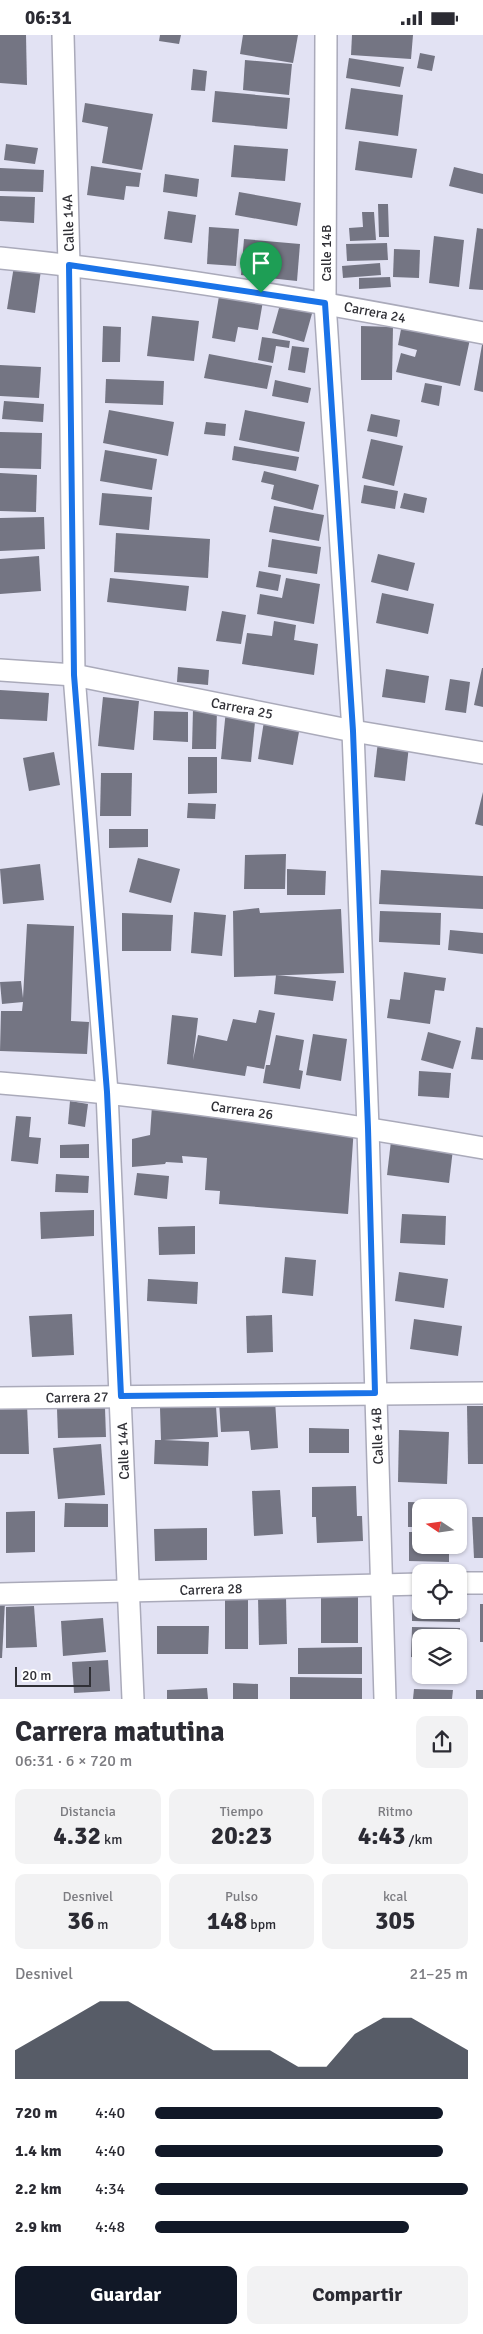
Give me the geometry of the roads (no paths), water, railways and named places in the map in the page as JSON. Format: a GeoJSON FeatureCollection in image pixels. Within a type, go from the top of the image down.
{"type":"FeatureCollection","features":[{"type":"Feature","properties":{"kind":"street","name":"Calle 14A"},"geometry":{"type":"LineString","coordinates":[[63,35],[69,265],[74,675],[107,1092],[132,1699]]}},
{"type":"Feature","properties":{"kind":"street","name":"Calle 14B"},"geometry":{"type":"LineString","coordinates":[[326,35],[325,303],[353,731],[368,1128],[385,1699]]}},
{"type":"Feature","properties":{"kind":"street","name":"Carrera 24"},"geometry":{"type":"LineString","coordinates":[[0,258],[69,265],[325,303],[483,333]]}},
{"type":"Feature","properties":{"kind":"street","name":"Carrera 25"},"geometry":{"type":"LineString","coordinates":[[0,670],[74,675],[353,731],[483,753]]}},
{"type":"Feature","properties":{"kind":"street","name":"Carrera 26"},"geometry":{"type":"LineString","coordinates":[[0,1083],[107,1092],[368,1128],[483,1148]]}},
{"type":"Feature","properties":{"kind":"street","name":"Carrera 27"},"geometry":{"type":"LineString","coordinates":[[0,1398],[483,1393]]}},
{"type":"Feature","properties":{"kind":"street"},"geometry":{"type":"LineString","coordinates":[[467,1583],[483,1583]]}},
{"type":"Feature","properties":{"kind":"street","name":"Carrera 28"},"geometry":{"type":"LineString","coordinates":[[0,1594],[412,1584]]}}]}
